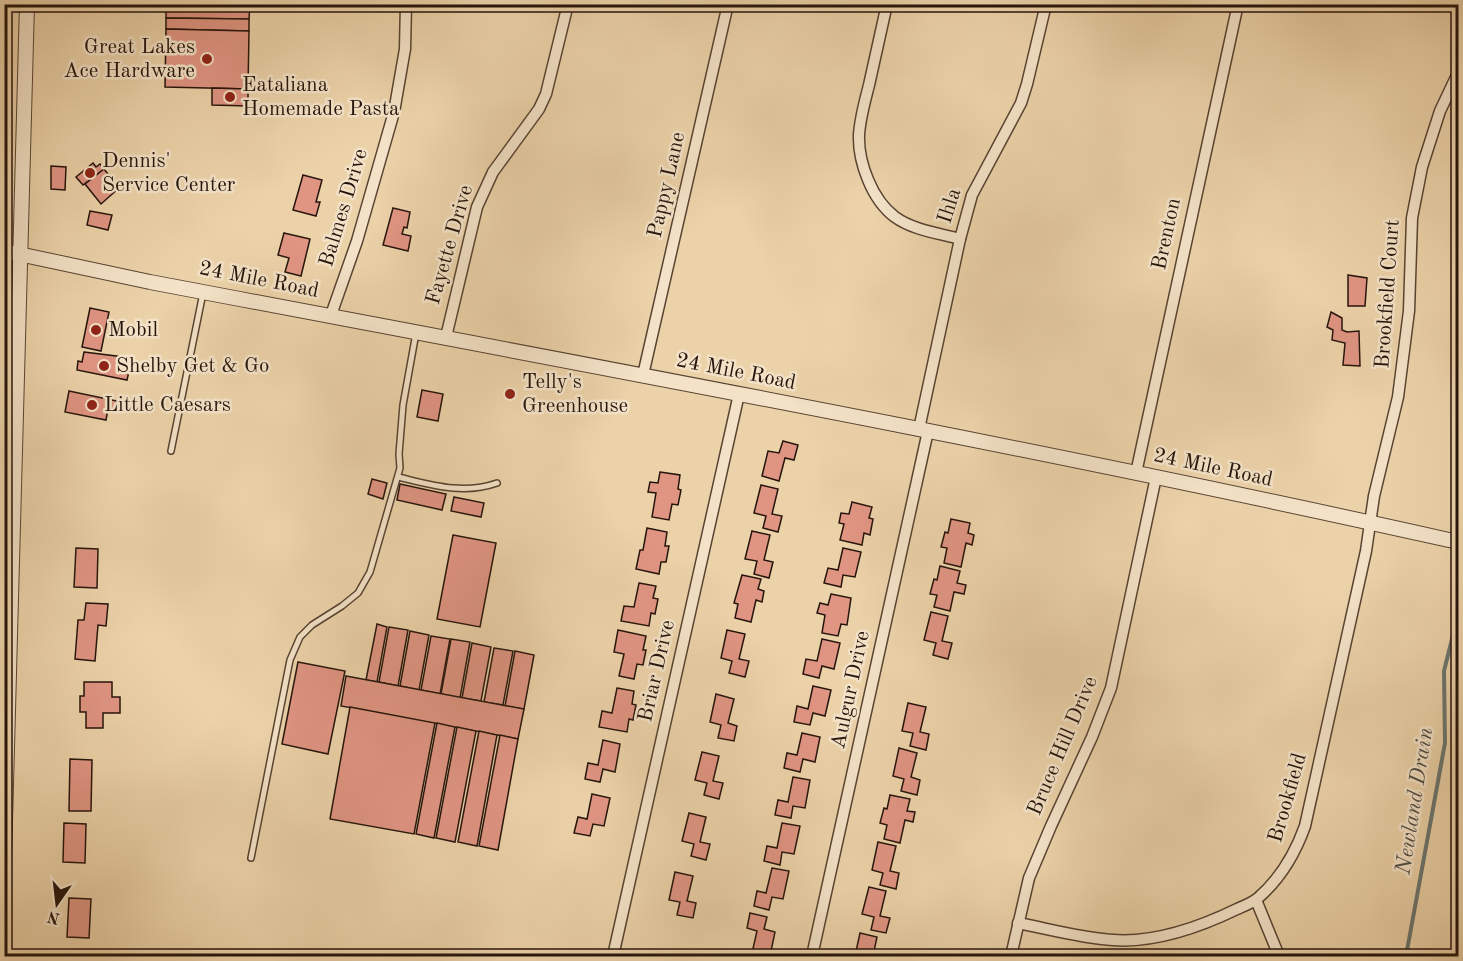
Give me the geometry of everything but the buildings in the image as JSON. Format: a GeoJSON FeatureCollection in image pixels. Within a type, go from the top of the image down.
{"type":"FeatureCollection","features":[{"type":"Feature","properties":{"kind":"street"},"geometry":{"type":"LineString","coordinates":[[4,859],[10,421],[19,254],[27,4]]}},
{"type":"Feature","properties":{"kind":"street","name":"Balmes Drive"},"geometry":{"type":"LineString","coordinates":[[331,315],[357,241],[394,112],[405,49],[406,4]]}},
{"type":"Feature","properties":{"kind":"street","name":"Fayette Drive"},"geometry":{"type":"LineString","coordinates":[[446,337],[477,207],[493,172],[539,109],[546,94],[568,4]]}},
{"type":"Feature","properties":{"kind":"street","name":"Pappy Lane"},"geometry":{"type":"LineString","coordinates":[[643,375],[728,4]]}},
{"type":"Feature","properties":{"kind":"street"},"geometry":{"type":"LineString","coordinates":[[886,4],[859,134],[861,157],[869,181],[879,200],[892,215],[913,226],[960,239]]}},
{"type":"Feature","properties":{"kind":"street","name":"Ihla"},"geometry":{"type":"LineString","coordinates":[[923,430],[960,239],[972,195],[1021,103],[1046,4]]}},
{"type":"Feature","properties":{"kind":"street","name":"Brenton"},"geometry":{"type":"LineString","coordinates":[[1136,473],[1238,4]]}},
{"type":"Feature","properties":{"kind":"street","name":"Brookfield Court"},"geometry":{"type":"LineString","coordinates":[[1370,522],[1403,365],[1409,311],[1412,219],[1422,167],[1440,111],[1458,73]]}},
{"type":"Feature","properties":{"kind":"street","name":"24 Mile Road"},"geometry":{"type":"LineString","coordinates":[[4,251],[923,430],[1458,542]]}},
{"type":"Feature","properties":{"kind":"street","name":"Briar Drive"},"geometry":{"type":"LineString","coordinates":[[613,957],[739,394]]}},
{"type":"Feature","properties":{"kind":"street","name":"Aulgur Drive"},"geometry":{"type":"LineString","coordinates":[[812,957],[923,430]]}},
{"type":"Feature","properties":{"kind":"street","name":"Bruce Hill Drive"},"geometry":{"type":"LineString","coordinates":[[1011,957],[1029,878],[1092,737],[1111,688],[1156,477]]}},
{"type":"Feature","properties":{"kind":"street","name":"Brookfield"},"geometry":{"type":"LineString","coordinates":[[1018,923],[1087,937],[1131,940],[1197,925],[1222,916],[1256,900],[1285,868],[1299,845],[1305,826],[1366,551],[1370,522]]}},
{"type":"Feature","properties":{"kind":"street"},"geometry":{"type":"LineString","coordinates":[[1256,900],[1279,957]]}},
{"type":"Feature","properties":{"kind":"lane"},"geometry":{"type":"LineString","coordinates":[[171,451],[204,291]]}},
{"type":"Feature","properties":{"kind":"lane"},"geometry":{"type":"LineString","coordinates":[[251,858],[291,660],[300,637],[312,625],[358,593],[370,572],[398,477],[403,405],[416,332]]}},
{"type":"Feature","properties":{"kind":"lane"},"geometry":{"type":"LineString","coordinates":[[398,477],[462,490],[481,489],[497,483]]}},
{"type":"Feature","properties":{"kind":"waterway","name":"Newland Drain"},"geometry":{"type":"LineString","coordinates":[[1406,956],[1445,743],[1444,671],[1458,615]]}},
{"type":"Feature","properties":{"kind":"place","name":"Great Lakes Ace Hardware"},"geometry":{"type":"Point","coordinates":[207,59]}},
{"type":"Feature","properties":{"kind":"place","name":"Eataliana Homemade Pasta"},"geometry":{"type":"Point","coordinates":[230,97]}},
{"type":"Feature","properties":{"kind":"place","name":"Dennis' Service Center"},"geometry":{"type":"Point","coordinates":[90,173]}},
{"type":"Feature","properties":{"kind":"place","name":"Mobil"},"geometry":{"type":"Point","coordinates":[96,330]}},
{"type":"Feature","properties":{"kind":"place","name":"Shelby Get & Go"},"geometry":{"type":"Point","coordinates":[104,366]}},
{"type":"Feature","properties":{"kind":"place","name":"Telly's Greenhouse"},"geometry":{"type":"Point","coordinates":[510,394]}},
{"type":"Feature","properties":{"kind":"place","name":"Little Caesars"},"geometry":{"type":"Point","coordinates":[92,405]}}]}
